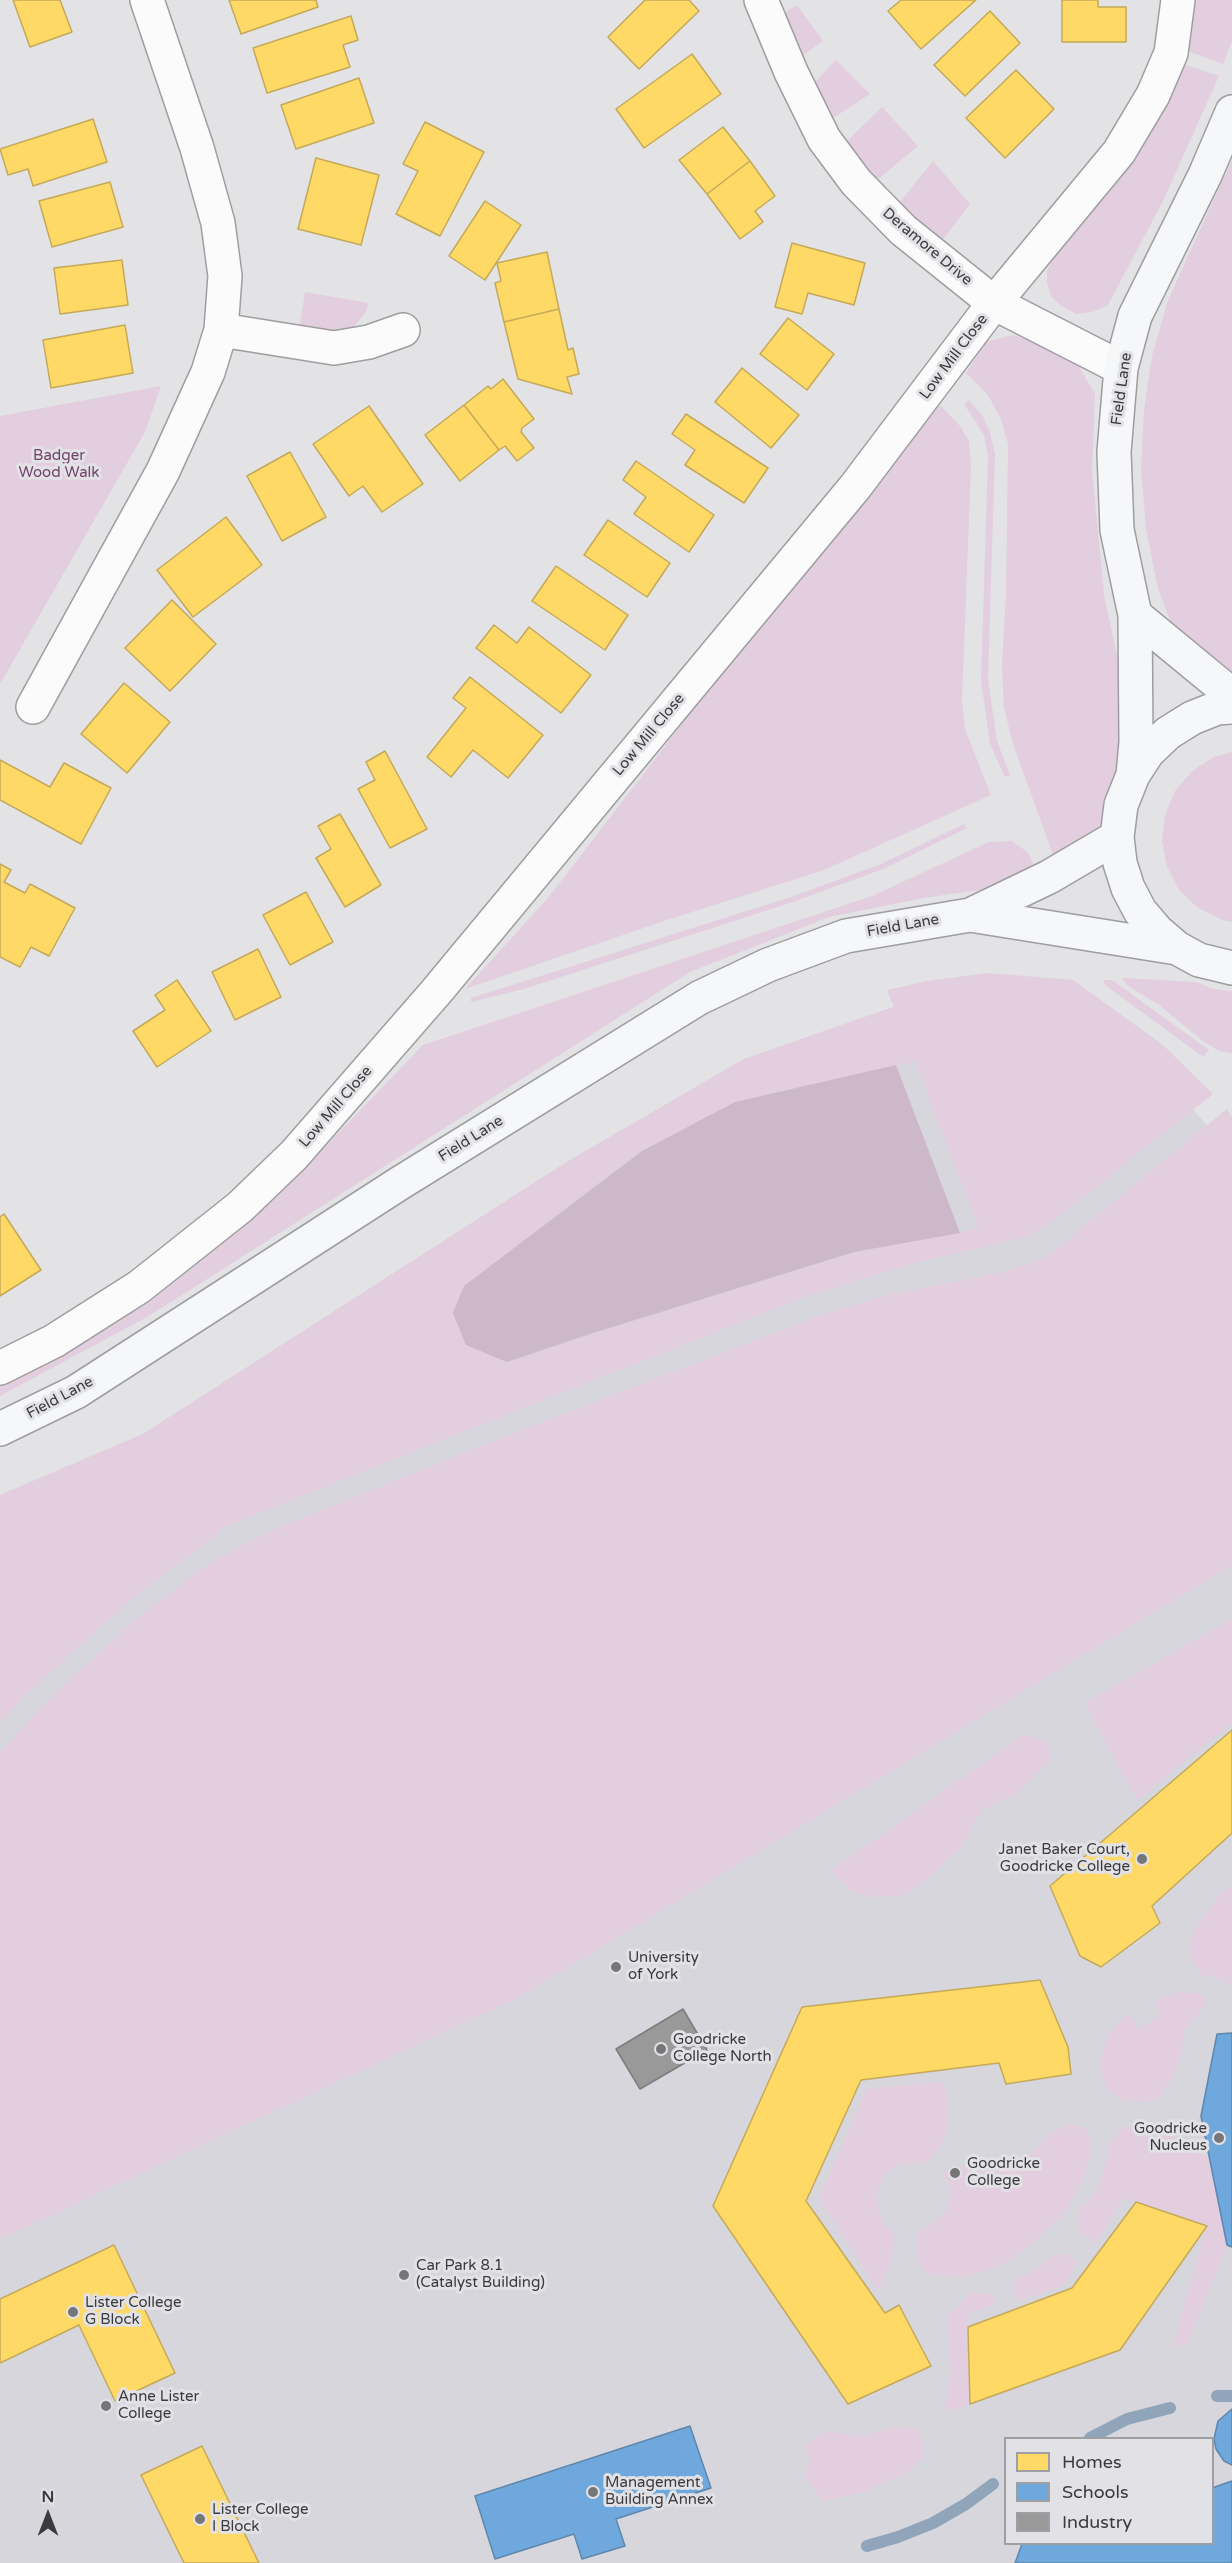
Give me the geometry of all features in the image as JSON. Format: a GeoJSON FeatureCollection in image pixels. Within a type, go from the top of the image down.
{"type":"FeatureCollection","features":[{"type":"Feature","properties":{"kind":"street"},"geometry":{"type":"LineString","coordinates":[[33,707],[163,471],[208,372],[221,330],[225,276],[218,223],[197,148],[147,0]]}},
{"type":"Feature","properties":{"kind":"street","name":"Deramore Drive"},"geometry":{"type":"LineString","coordinates":[[761,0],[791,72],[824,139],[842,165],[903,230],[994,303],[1122,368]]}},
{"type":"Feature","properties":{"kind":"street","name":"Low Mill Close"},"geometry":{"type":"LineString","coordinates":[[0,1368],[54,1341],[139,1287],[240,1208],[294,1155],[436,992],[855,487],[994,303],[1119,152],[1148,104],[1171,53],[1178,0]]}},
{"type":"Feature","properties":{"kind":"street","name":"Field Lane"},"geometry":{"type":"LineString","coordinates":[[1133,775],[1136,742],[1135,615],[1117,530],[1114,452],[1122,368],[1135,316],[1232,112]]}},
{"type":"Feature","properties":{"kind":"street"},"geometry":{"type":"LineString","coordinates":[[221,330],[334,348],[369,342],[403,330]]}},
{"type":"Feature","properties":{"kind":"street"},"geometry":{"type":"LineString","coordinates":[[1135,615],[1232,695]]}},
{"type":"Feature","properties":{"kind":"street","name":"Field Lane"},"geometry":{"type":"LineString","coordinates":[[1232,707],[1217,708],[1191,718],[1168,733],[1148,752],[1133,775],[1121,805],[1117,837],[1120,863],[1128,888],[1140,911],[1156,931],[1177,948],[1199,960],[1232,968]]}},
{"type":"Feature","properties":{"kind":"street","name":"Field Lane"},"geometry":{"type":"LineString","coordinates":[[0,1429],[76,1392],[400,1183],[699,998],[768,965],[846,936],[970,915],[1049,877],[1117,837]]}},
{"type":"Feature","properties":{"kind":"street","name":"Field Lane"},"geometry":{"type":"LineString","coordinates":[[970,915],[1177,948]]}},
{"type":"Feature","properties":{"kind":"shaded area","name":"University of York"},"geometry":{"type":"Polygon","coordinates":[[[913,1000],[1171,1085],[1232,1153],[1232,2563],[0,2563],[0,1495],[143,1434],[565,1163],[744,1059],[913,1000]]]}},
{"type":"Feature","properties":{"kind":"shaded area"},"geometry":{"type":"Polygon","coordinates":[[[896,1065],[960,1233],[854,1252],[507,1362],[466,1345],[453,1313],[464,1286],[642,1151],[735,1102],[896,1065]]]}},
{"type":"Feature","properties":{"kind":"green space"},"geometry":{"type":"Polygon","coordinates":[[[1196,0],[1232,0],[1232,41],[1223,64],[1188,51],[1196,0]]]}},
{"type":"Feature","properties":{"kind":"green space"},"geometry":{"type":"Polygon","coordinates":[[[797,5],[823,41],[802,56],[784,13],[797,5]]]}},
{"type":"Feature","properties":{"kind":"green space"},"geometry":{"type":"Polygon","coordinates":[[[836,60],[870,94],[830,120],[814,83],[836,60]]]}},
{"type":"Feature","properties":{"kind":"green space"},"geometry":{"type":"Polygon","coordinates":[[[1183,64],[1219,76],[1163,201],[1108,305],[1092,312],[1076,314],[1060,305],[1051,296],[1047,283],[1047,271],[1053,259],[1119,172],[1172,94],[1183,64]]]}},
{"type":"Feature","properties":{"kind":"green space"},"geometry":{"type":"Polygon","coordinates":[[[882,107],[918,146],[877,180],[843,145],[882,107]]]}},
{"type":"Feature","properties":{"kind":"green space"},"geometry":{"type":"Polygon","coordinates":[[[1232,160],[1232,682],[1173,628],[1158,589],[1146,529],[1141,468],[1144,410],[1152,356],[1168,300],[1232,160]]]}},
{"type":"Feature","properties":{"kind":"green space"},"geometry":{"type":"Polygon","coordinates":[[[933,161],[970,204],[942,241],[899,203],[933,161]]]}},
{"type":"Feature","properties":{"kind":"green space"},"geometry":{"type":"Polygon","coordinates":[[[305,292],[368,303],[366,312],[352,329],[338,334],[299,331],[305,292]]]}},
{"type":"Feature","properties":{"kind":"green space"},"geometry":{"type":"Polygon","coordinates":[[[1012,335],[1036,341],[1078,365],[1095,394],[1092,469],[1104,595],[1124,688],[1121,764],[1102,822],[1086,844],[1056,863],[1013,744],[1004,708],[1002,666],[1006,592],[1008,444],[1001,419],[988,395],[966,373],[986,342],[1012,335]]]}},
{"type":"Feature","properties":{"kind":"green space","name":"Badger Wood Walk"},"geometry":{"type":"Polygon","coordinates":[[[161,386],[145,432],[0,684],[0,416],[161,386]]]}},
{"type":"Feature","properties":{"kind":"green space"},"geometry":{"type":"Polygon","coordinates":[[[969,400],[982,415],[990,432],[995,454],[988,679],[997,741],[1010,775],[1005,777],[990,744],[981,680],[988,457],[984,435],[964,404],[969,400]]]}},
{"type":"Feature","properties":{"kind":"green space"},"geometry":{"type":"Polygon","coordinates":[[[940,405],[960,426],[969,441],[971,465],[962,700],[965,729],[991,795],[824,870],[667,920],[465,989],[548,898],[729,663],[940,405]]]}},
{"type":"Feature","properties":{"kind":"green space"},"geometry":{"type":"Polygon","coordinates":[[[1232,752],[1232,922],[1222,920],[1198,908],[1179,890],[1167,867],[1162,841],[1165,815],[1175,791],[1192,771],[1214,757],[1232,752]]]}},
{"type":"Feature","properties":{"kind":"green space"},"geometry":{"type":"Polygon","coordinates":[[[964,824],[967,828],[883,869],[793,902],[524,989],[471,1002],[471,998],[791,897],[881,864],[964,824]]]}},
{"type":"Feature","properties":{"kind":"green space"},"geometry":{"type":"Polygon","coordinates":[[[1011,841],[1028,852],[1037,873],[1000,887],[924,898],[829,917],[690,972],[149,1316],[0,1396],[0,1386],[146,1305],[271,1203],[423,1045],[872,896],[989,842],[1011,841]]]}},
{"type":"Feature","properties":{"kind":"green space"},"geometry":{"type":"Polygon","coordinates":[[[988,973],[1073,980],[1163,1045],[1213,1094],[1057,1218],[1027,1237],[914,1263],[804,1297],[223,1527],[212,1539],[176,1564],[125,1605],[27,1693],[0,1722],[0,1495],[143,1434],[565,1163],[744,1059],[894,1007],[887,990],[927,981],[988,973]],[[915,1061],[848,1078],[771,1093],[642,1151],[550,1221],[507,1362],[854,1252],[979,1228],[915,1061]]]}},
{"type":"Feature","properties":{"kind":"green space"},"geometry":{"type":"Polygon","coordinates":[[[1122,978],[1196,982],[1213,989],[1232,991],[1232,1053],[1219,1051],[1203,1041],[1159,1005],[1128,986],[1122,978]]]}},
{"type":"Feature","properties":{"kind":"green space"},"geometry":{"type":"Polygon","coordinates":[[[1104,980],[1112,980],[1209,1050],[1203,1057],[1105,985],[1104,980]]]}},
{"type":"Feature","properties":{"kind":"green space"},"geometry":{"type":"Polygon","coordinates":[[[1227,1109],[1232,1117],[1232,1565],[517,1998],[0,2239],[0,1752],[57,1692],[138,1617],[209,1563],[266,1533],[483,1445],[813,1318],[883,1296],[985,1276],[1041,1261],[1227,1109]]]}},
{"type":"Feature","properties":{"kind":"green space"},"geometry":{"type":"Polygon","coordinates":[[[1232,1619],[1232,1723],[1137,1800],[1085,1703],[1232,1619]]]}},
{"type":"Feature","properties":{"kind":"green space"},"geometry":{"type":"Polygon","coordinates":[[[1023,1735],[1048,1742],[1050,1760],[1016,1795],[983,1809],[959,1849],[925,1882],[898,1896],[869,1897],[848,1889],[832,1870],[1023,1735]]]}},
{"type":"Feature","properties":{"kind":"green space"},"geometry":{"type":"Polygon","coordinates":[[[1232,1885],[1232,1986],[1218,1978],[1202,1975],[1192,1960],[1190,1945],[1195,1929],[1220,1894],[1232,1885]]]}},
{"type":"Feature","properties":{"kind":"green space"},"geometry":{"type":"Polygon","coordinates":[[[1181,1992],[1200,1994],[1207,2003],[1184,2032],[1181,2053],[1172,2079],[1161,2096],[1143,2102],[1123,2100],[1108,2091],[1100,2070],[1102,2053],[1108,2037],[1120,2020],[1129,2014],[1140,2029],[1161,2014],[1154,2000],[1181,1992]]]}},
{"type":"Feature","properties":{"kind":"green space"},"geometry":{"type":"Polygon","coordinates":[[[942,2081],[948,2100],[948,2126],[941,2145],[928,2163],[900,2164],[885,2174],[876,2192],[878,2210],[884,2223],[894,2234],[894,2246],[888,2270],[878,2290],[819,2198],[867,2089],[942,2081]]]}},
{"type":"Feature","properties":{"kind":"green space"},"geometry":{"type":"Polygon","coordinates":[[[1146,2120],[1209,2159],[1227,2245],[1187,2344],[1173,2347],[1207,2226],[1123,2198],[1095,2245],[1078,2228],[1080,2211],[1093,2195],[1103,2174],[1110,2143],[1121,2129],[1146,2120]]]}},
{"type":"Feature","properties":{"kind":"green space"},"geometry":{"type":"Polygon","coordinates":[[[1067,2125],[1080,2125],[1088,2130],[1091,2148],[1084,2177],[1064,2213],[1032,2244],[1002,2265],[965,2277],[928,2275],[919,2265],[918,2232],[937,2221],[947,2209],[952,2190],[942,2174],[954,2167],[1007,2162],[1032,2153],[1053,2132],[1067,2125]]]}},
{"type":"Feature","properties":{"kind":"green space"},"geometry":{"type":"Polygon","coordinates":[[[1058,2254],[1067,2254],[1078,2262],[1064,2285],[1018,2301],[1012,2288],[1017,2279],[1038,2269],[1045,2261],[1058,2254]]]}},
{"type":"Feature","properties":{"kind":"green space"},"geometry":{"type":"Polygon","coordinates":[[[982,2292],[992,2295],[996,2305],[968,2313],[970,2404],[945,2412],[951,2372],[948,2317],[969,2294],[982,2292]]]}},
{"type":"Feature","properties":{"kind":"green space"},"geometry":{"type":"Polygon","coordinates":[[[888,2428],[915,2428],[923,2443],[923,2458],[904,2475],[860,2493],[823,2501],[805,2478],[811,2457],[804,2446],[827,2431],[863,2437],[888,2428]]]}},
{"type":"Feature","properties":{"kind":"building: Homes"},"geometry":{"type":"Polygon","coordinates":[[[13,0],[60,0],[72,32],[30,47],[13,0]]]}},
{"type":"Feature","properties":{"kind":"building: Homes"},"geometry":{"type":"Polygon","coordinates":[[[229,0],[316,0],[318,7],[241,34],[229,0]]]}},
{"type":"Feature","properties":{"kind":"building: Homes"},"geometry":{"type":"Polygon","coordinates":[[[645,0],[689,0],[699,11],[639,69],[608,37],[645,0]]]}},
{"type":"Feature","properties":{"kind":"building: Homes"},"geometry":{"type":"Polygon","coordinates":[[[901,0],[976,0],[921,49],[888,11],[901,0]]]}},
{"type":"Feature","properties":{"kind":"building: Homes"},"geometry":{"type":"Polygon","coordinates":[[[1062,0],[1098,0],[1098,7],[1126,7],[1126,42],[1062,42],[1062,0]]]}},
{"type":"Feature","properties":{"kind":"building: Homes"},"geometry":{"type":"Polygon","coordinates":[[[990,11],[1020,43],[965,96],[934,65],[990,11]]]}},
{"type":"Feature","properties":{"kind":"building: Homes"},"geometry":{"type":"Polygon","coordinates":[[[351,16],[358,40],[343,45],[350,67],[267,93],[253,48],[351,16]]]}},
{"type":"Feature","properties":{"kind":"building: Homes"},"geometry":{"type":"Polygon","coordinates":[[[692,54],[721,94],[644,148],[616,109],[692,54]]]}},
{"type":"Feature","properties":{"kind":"building: Homes"},"geometry":{"type":"Polygon","coordinates":[[[1016,70],[1054,109],[1005,158],[966,118],[1016,70]]]}},
{"type":"Feature","properties":{"kind":"building: Homes"},"geometry":{"type":"Polygon","coordinates":[[[359,78],[374,123],[296,149],[281,105],[359,78]]]}},
{"type":"Feature","properties":{"kind":"building: Homes"},"geometry":{"type":"Polygon","coordinates":[[[93,119],[107,162],[33,186],[28,169],[8,175],[0,149],[93,119]]]}},
{"type":"Feature","properties":{"kind":"building: Homes"},"geometry":{"type":"Polygon","coordinates":[[[425,122],[484,152],[440,236],[396,214],[418,171],[403,164],[425,122]]]}},
{"type":"Feature","properties":{"kind":"building: Homes"},"geometry":{"type":"Polygon","coordinates":[[[723,127],[750,161],[707,194],[679,160],[723,127]]]}},
{"type":"Feature","properties":{"kind":"building: Homes"},"geometry":{"type":"Polygon","coordinates":[[[316,158],[379,175],[361,245],[298,229],[316,158]]]}},
{"type":"Feature","properties":{"kind":"building: Homes"},"geometry":{"type":"Polygon","coordinates":[[[750,161],[775,196],[755,211],[763,222],[740,239],[707,194],[750,161]]]}},
{"type":"Feature","properties":{"kind":"building: Homes"},"geometry":{"type":"Polygon","coordinates":[[[110,182],[123,227],[52,247],[39,201],[110,182]]]}},
{"type":"Feature","properties":{"kind":"building: Homes"},"geometry":{"type":"Polygon","coordinates":[[[485,201],[521,225],[485,280],[449,256],[485,201]]]}},
{"type":"Feature","properties":{"kind":"building: Homes"},"geometry":{"type":"Polygon","coordinates":[[[792,243],[865,263],[854,305],[808,293],[802,314],[775,307],[792,243]]]}},
{"type":"Feature","properties":{"kind":"building: Homes"},"geometry":{"type":"Polygon","coordinates":[[[547,252],[559,309],[504,322],[495,283],[501,281],[497,263],[547,252]]]}},
{"type":"Feature","properties":{"kind":"building: Homes"},"geometry":{"type":"Polygon","coordinates":[[[122,260],[128,305],[60,314],[54,268],[122,260]]]}},
{"type":"Feature","properties":{"kind":"building: Homes"},"geometry":{"type":"Polygon","coordinates":[[[559,309],[568,350],[573,348],[579,374],[567,377],[572,394],[518,379],[504,322],[559,309]]]}},
{"type":"Feature","properties":{"kind":"building: Homes"},"geometry":{"type":"Polygon","coordinates":[[[788,318],[834,354],[807,390],[760,354],[788,318]]]}},
{"type":"Feature","properties":{"kind":"building: Homes"},"geometry":{"type":"Polygon","coordinates":[[[125,325],[133,373],[51,388],[43,340],[125,325]]]}},
{"type":"Feature","properties":{"kind":"building: Homes"},"geometry":{"type":"Polygon","coordinates":[[[742,368],[799,415],[771,448],[715,402],[742,368]]]}},
{"type":"Feature","properties":{"kind":"building: Homes"},"geometry":{"type":"Polygon","coordinates":[[[503,379],[534,419],[522,428],[521,432],[534,448],[517,461],[505,446],[499,450],[464,405],[488,386],[491,389],[503,379]]]}},
{"type":"Feature","properties":{"kind":"building: Homes"},"geometry":{"type":"Polygon","coordinates":[[[464,405],[499,450],[460,481],[425,435],[464,405]]]}},
{"type":"Feature","properties":{"kind":"building: Homes"},"geometry":{"type":"Polygon","coordinates":[[[369,406],[423,484],[382,512],[363,486],[349,496],[313,444],[369,406]]]}},
{"type":"Feature","properties":{"kind":"building: Homes"},"geometry":{"type":"Polygon","coordinates":[[[686,414],[768,468],[744,503],[685,465],[695,450],[672,434],[686,414]]]}},
{"type":"Feature","properties":{"kind":"building: Homes"},"geometry":{"type":"Polygon","coordinates":[[[290,452],[326,517],[282,541],[247,476],[290,452]]]}},
{"type":"Feature","properties":{"kind":"building: Homes"},"geometry":{"type":"Polygon","coordinates":[[[636,461],[714,515],[689,552],[634,514],[646,497],[623,480],[636,461]]]}},
{"type":"Feature","properties":{"kind":"building: Homes"},"geometry":{"type":"Polygon","coordinates":[[[226,517],[262,565],[193,617],[157,570],[226,517]]]}},
{"type":"Feature","properties":{"kind":"building: Homes"},"geometry":{"type":"Polygon","coordinates":[[[608,520],[670,563],[647,597],[584,555],[608,520]]]}},
{"type":"Feature","properties":{"kind":"building: Homes"},"geometry":{"type":"Polygon","coordinates":[[[556,566],[628,615],[605,650],[532,601],[556,566]]]}},
{"type":"Feature","properties":{"kind":"building: Homes"},"geometry":{"type":"Polygon","coordinates":[[[172,600],[216,644],[170,691],[125,648],[172,600]]]}},
{"type":"Feature","properties":{"kind":"building: Homes"},"geometry":{"type":"Polygon","coordinates":[[[494,625],[517,643],[529,627],[591,675],[561,713],[476,648],[494,625]]]}},
{"type":"Feature","properties":{"kind":"building: Homes"},"geometry":{"type":"Polygon","coordinates":[[[470,677],[543,735],[508,778],[473,750],[451,777],[427,757],[466,708],[453,698],[470,677]]]}},
{"type":"Feature","properties":{"kind":"building: Homes"},"geometry":{"type":"Polygon","coordinates":[[[124,683],[170,722],[127,773],[81,734],[124,683]]]}},
{"type":"Feature","properties":{"kind":"building: Homes"},"geometry":{"type":"Polygon","coordinates":[[[385,751],[427,829],[390,848],[358,789],[375,780],[366,762],[385,751]]]}},
{"type":"Feature","properties":{"kind":"building: Homes"},"geometry":{"type":"Polygon","coordinates":[[[0,760],[50,787],[64,763],[111,788],[81,844],[0,800],[0,760]]]}},
{"type":"Feature","properties":{"kind":"building: Homes"},"geometry":{"type":"Polygon","coordinates":[[[340,814],[381,885],[345,907],[316,858],[331,849],[318,826],[340,814]]]}},
{"type":"Feature","properties":{"kind":"building: Homes"},"geometry":{"type":"Polygon","coordinates":[[[0,864],[11,870],[4,882],[25,893],[30,884],[75,908],[49,956],[31,947],[20,967],[0,957],[0,864]]]}},
{"type":"Feature","properties":{"kind":"building: Homes"},"geometry":{"type":"Polygon","coordinates":[[[306,892],[333,942],[290,965],[263,915],[306,892]]]}},
{"type":"Feature","properties":{"kind":"building: Homes"},"geometry":{"type":"Polygon","coordinates":[[[258,949],[281,997],[235,1020],[212,972],[258,949]]]}},
{"type":"Feature","properties":{"kind":"building: Homes"},"geometry":{"type":"Polygon","coordinates":[[[177,980],[211,1031],[157,1067],[133,1031],[165,1010],[155,995],[177,980]]]}},
{"type":"Feature","properties":{"kind":"building: Homes"},"geometry":{"type":"Polygon","coordinates":[[[4,1214],[41,1270],[0,1296],[0,1217],[4,1214]]]}},
{"type":"Feature","properties":{"kind":"building: Homes","name":"Janet Baker Court, Goodricke College"},"geometry":{"type":"Polygon","coordinates":[[[1232,1730],[1232,1833],[1152,1906],[1160,1923],[1101,1967],[1080,1956],[1050,1886],[1232,1730]]]}},
{"type":"Feature","properties":{"kind":"building: Homes"},"geometry":{"type":"Polygon","coordinates":[[[1040,1980],[1068,2047],[1071,2074],[1006,2084],[999,2063],[861,2080],[806,2201],[885,2313],[899,2305],[931,2366],[848,2404],[713,2206],[802,2007],[1040,1980]]]}},
{"type":"Feature","properties":{"kind":"building: Homes"},"geometry":{"type":"Polygon","coordinates":[[[1136,2202],[1207,2226],[1120,2350],[970,2404],[968,2327],[1072,2288],[1136,2202]]]}},
{"type":"Feature","properties":{"kind":"building: Homes","name":"Lister College G Block"},"geometry":{"type":"Polygon","coordinates":[[[114,2245],[175,2373],[115,2401],[79,2325],[0,2363],[0,2299],[114,2245]]]}},
{"type":"Feature","properties":{"kind":"building: Homes","name":"Lister College I Block"},"geometry":{"type":"Polygon","coordinates":[[[202,2446],[259,2563],[184,2563],[141,2475],[202,2446]]]}},
{"type":"Feature","properties":{"kind":"building: Schools","name":"Goodricke Nucleus"},"geometry":{"type":"Polygon","coordinates":[[[1232,2033],[1232,2247],[1227,2245],[1201,2116],[1217,2034],[1232,2033]]]}},
{"type":"Feature","properties":{"kind":"building: Schools"},"geometry":{"type":"Polygon","coordinates":[[[1232,2409],[1232,2465],[1224,2461],[1216,2449],[1214,2439],[1218,2421],[1232,2409]]]}},
{"type":"Feature","properties":{"kind":"building: Schools","name":"Management Building Annex"},"geometry":{"type":"Polygon","coordinates":[[[690,2426],[711,2488],[616,2519],[625,2546],[582,2559],[574,2534],[495,2559],[475,2496],[690,2426]]]}},
{"type":"Feature","properties":{"kind":"building: Schools"},"geometry":{"type":"Polygon","coordinates":[[[1232,2481],[1232,2563],[1015,2563],[1022,2545],[1214,2545],[1214,2487],[1232,2481]]]}},
{"type":"Feature","properties":{"kind":"building: Industry","name":"Goodricke College North"},"geometry":{"type":"Polygon","coordinates":[[[683,2009],[707,2050],[640,2089],[616,2049],[683,2009]]]}},
{"type":"Feature","properties":{"kind":"waterway"},"geometry":{"type":"LineString","coordinates":[[1217,2396],[1232,2396]]}},
{"type":"Feature","properties":{"kind":"waterway"},"geometry":{"type":"LineString","coordinates":[[1092,2437],[1127,2419],[1170,2408]]}},
{"type":"Feature","properties":{"kind":"waterway"},"geometry":{"type":"LineString","coordinates":[[867,2546],[933,2523],[966,2504],[993,2484]]}},
{"type":"Feature","properties":{"kind":"place","name":"Janet Baker Court, Goodricke College"},"geometry":{"type":"Point","coordinates":[1142,1859]}},
{"type":"Feature","properties":{"kind":"place","name":"University of York"},"geometry":{"type":"Point","coordinates":[616,1967]}},
{"type":"Feature","properties":{"kind":"place","name":"Goodricke College North"},"geometry":{"type":"Point","coordinates":[661,2049]}},
{"type":"Feature","properties":{"kind":"place","name":"Goodricke Nucleus"},"geometry":{"type":"Point","coordinates":[1219,2138]}},
{"type":"Feature","properties":{"kind":"place","name":"Goodricke College"},"geometry":{"type":"Point","coordinates":[955,2173]}},
{"type":"Feature","properties":{"kind":"place","name":"Car Park 8.1 (Catalyst Building)"},"geometry":{"type":"Point","coordinates":[404,2275]}},
{"type":"Feature","properties":{"kind":"place","name":"Lister College G Block"},"geometry":{"type":"Point","coordinates":[73,2312]}},
{"type":"Feature","properties":{"kind":"place","name":"Anne Lister College"},"geometry":{"type":"Point","coordinates":[106,2406]}},
{"type":"Feature","properties":{"kind":"place","name":"Management Building Annex"},"geometry":{"type":"Point","coordinates":[593,2492]}},
{"type":"Feature","properties":{"kind":"place","name":"Lister College I Block"},"geometry":{"type":"Point","coordinates":[200,2519]}}]}
